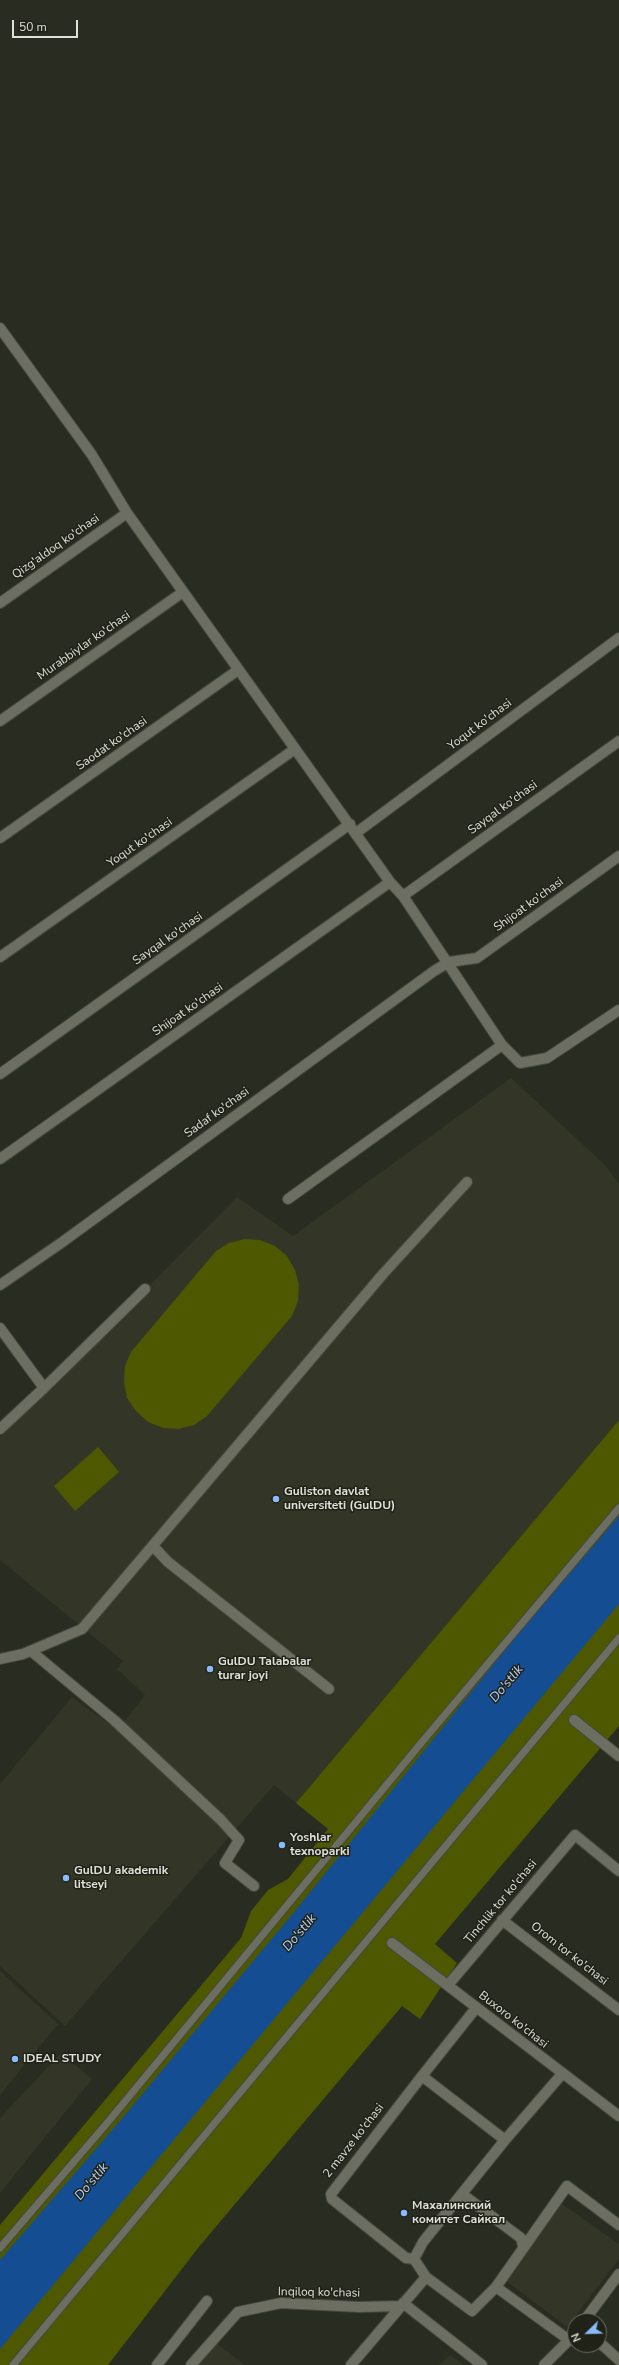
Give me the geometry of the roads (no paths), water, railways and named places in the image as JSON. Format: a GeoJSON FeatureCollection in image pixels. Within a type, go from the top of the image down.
{"type":"FeatureCollection","features":[{"type":"Feature","properties":{"kind":"street"},"geometry":{"type":"LineString","coordinates":[[0,328],[92,454],[126,513],[350,824],[390,882],[403,896],[449,962],[502,1044],[520,1063],[547,1058],[619,1010]]}},
{"type":"Feature","properties":{"kind":"street","name":"Qizg'aldoq ko'chasi"},"geometry":{"type":"LineString","coordinates":[[0,603],[126,513]]}},
{"type":"Feature","properties":{"kind":"street","name":"Murabbiylar ko'chasi"},"geometry":{"type":"LineString","coordinates":[[0,720],[183,592]]}},
{"type":"Feature","properties":{"kind":"street","name":"Yoqut ko'chasi"},"geometry":{"type":"LineString","coordinates":[[356,833],[619,638]]}},
{"type":"Feature","properties":{"kind":"street","name":"Saodat ko'chasi"},"geometry":{"type":"LineString","coordinates":[[0,838],[238,670]]}},
{"type":"Feature","properties":{"kind":"street","name":"Sayqal ko'chasi"},"geometry":{"type":"LineString","coordinates":[[403,896],[619,741]]}},
{"type":"Feature","properties":{"kind":"street","name":"Yoqut ko'chasi"},"geometry":{"type":"LineString","coordinates":[[0,957],[295,749]]}},
{"type":"Feature","properties":{"kind":"street","name":"Sayqal ko'chasi"},"geometry":{"type":"LineString","coordinates":[[0,1074],[350,824]]}},
{"type":"Feature","properties":{"kind":"street","name":"Shijoat ko'chasi"},"geometry":{"type":"LineString","coordinates":[[449,962],[477,958],[619,856]]}},
{"type":"Feature","properties":{"kind":"street","name":"Shijoat ko'chasi"},"geometry":{"type":"LineString","coordinates":[[0,1159],[390,882]]}},
{"type":"Feature","properties":{"kind":"street","name":"Sadaf ko'chasi"},"geometry":{"type":"LineString","coordinates":[[0,1285],[61,1243],[449,962]]}},
{"type":"Feature","properties":{"kind":"street"},"geometry":{"type":"LineString","coordinates":[[288,1199],[502,1044]]}},
{"type":"Feature","properties":{"kind":"street"},"geometry":{"type":"LineString","coordinates":[[0,1659],[31,1651],[82,1629],[383,1274],[467,1182]]}},
{"type":"Feature","properties":{"kind":"street"},"geometry":{"type":"LineString","coordinates":[[0,1430],[145,1289]]}},
{"type":"Feature","properties":{"kind":"street"},"geometry":{"type":"LineString","coordinates":[[0,1328],[44,1388]]}},
{"type":"Feature","properties":{"kind":"street"},"geometry":{"type":"LineString","coordinates":[[0,2248],[108,2122],[619,1508]]}},
{"type":"Feature","properties":{"kind":"street"},"geometry":{"type":"LineString","coordinates":[[153,1546],[168,1562],[329,1689]]}},
{"type":"Feature","properties":{"kind":"street"},"geometry":{"type":"LineString","coordinates":[[13,2365],[619,1638]]}},
{"type":"Feature","properties":{"kind":"street"},"geometry":{"type":"LineString","coordinates":[[31,1651],[114,1720],[221,1820],[239,1840],[225,1863],[254,1886]]}},
{"type":"Feature","properties":{"kind":"street"},"geometry":{"type":"LineString","coordinates":[[574,1720],[619,1756]]}},
{"type":"Feature","properties":{"kind":"street","name":"Tinchlik tor ko'chasi"},"geometry":{"type":"LineString","coordinates":[[448,1985],[575,1836],[619,1871]]}},
{"type":"Feature","properties":{"kind":"street","name":"Orom tor ko'chasi"},"geometry":{"type":"LineString","coordinates":[[502,1920],[619,2010]]}},
{"type":"Feature","properties":{"kind":"street","name":"Buxoro ko'chasi"},"geometry":{"type":"LineString","coordinates":[[392,1943],[619,2116]]}},
{"type":"Feature","properties":{"kind":"street","name":"2 mavze ko'chasi"},"geometry":{"type":"LineString","coordinates":[[414,2259],[406,2258],[332,2199],[331,2194],[476,2008]]}},
{"type":"Feature","properties":{"kind":"street"},"geometry":{"type":"LineString","coordinates":[[562,2074],[505,2140],[423,2242],[414,2259],[426,2277],[472,2311],[496,2288],[567,2186],[619,2225]]}},
{"type":"Feature","properties":{"kind":"street"},"geometry":{"type":"LineString","coordinates":[[422,2076],[505,2140]]}},
{"type":"Feature","properties":{"kind":"street"},"geometry":{"type":"LineString","coordinates":[[462,2194],[521,2238],[524,2246]]}},
{"type":"Feature","properties":{"kind":"street"},"geometry":{"type":"LineString","coordinates":[[590,2313],[619,2274]]}},
{"type":"Feature","properties":{"kind":"street"},"geometry":{"type":"LineString","coordinates":[[351,2365],[426,2277]]}},
{"type":"Feature","properties":{"kind":"street"},"geometry":{"type":"LineString","coordinates":[[496,2288],[567,2333]]}},
{"type":"Feature","properties":{"kind":"street"},"geometry":{"type":"LineString","coordinates":[[157,2365],[207,2301]]}},
{"type":"Feature","properties":{"kind":"street","name":"Inqiloq ko'chasi"},"geometry":{"type":"LineString","coordinates":[[191,2365],[238,2312],[281,2303],[359,2307],[402,2304]]}},
{"type":"Feature","properties":{"kind":"street"},"geometry":{"type":"LineString","coordinates":[[402,2304],[482,2365]]}},
{"type":"Feature","properties":{"kind":"street"},"geometry":{"type":"LineString","coordinates":[[548,2364],[567,2342]]}},
{"type":"Feature","properties":{"kind":"street"},"geometry":{"type":"LineString","coordinates":[[607,2349],[619,2360]]}},
{"type":"Feature","properties":{"kind":"water","name":"Do'stlik"},"geometry":{"type":"Polygon","coordinates":[[[619,1516],[619,1604],[0,2349],[0,2260],[119,2122],[294,1912],[514,1639],[619,1516]]]}},
{"type":"Feature","properties":{"kind":"place","name":"Guliston davlat universiteti (GulDU)"},"geometry":{"type":"Point","coordinates":[276,1499]}},
{"type":"Feature","properties":{"kind":"place","name":"GulDU Talabalar turar joyi"},"geometry":{"type":"Point","coordinates":[210,1669]}},
{"type":"Feature","properties":{"kind":"place","name":"Yoshlar texnoparki"},"geometry":{"type":"Point","coordinates":[282,1845]}},
{"type":"Feature","properties":{"kind":"place","name":"GulDU akademik litseyi"},"geometry":{"type":"Point","coordinates":[66,1878]}},
{"type":"Feature","properties":{"kind":"place","name":"IDEAL STUDY"},"geometry":{"type":"Point","coordinates":[15,2059]}},
{"type":"Feature","properties":{"kind":"place","name":"Махалинский комитет Сайкал"},"geometry":{"type":"Point","coordinates":[404,2213]}}]}
